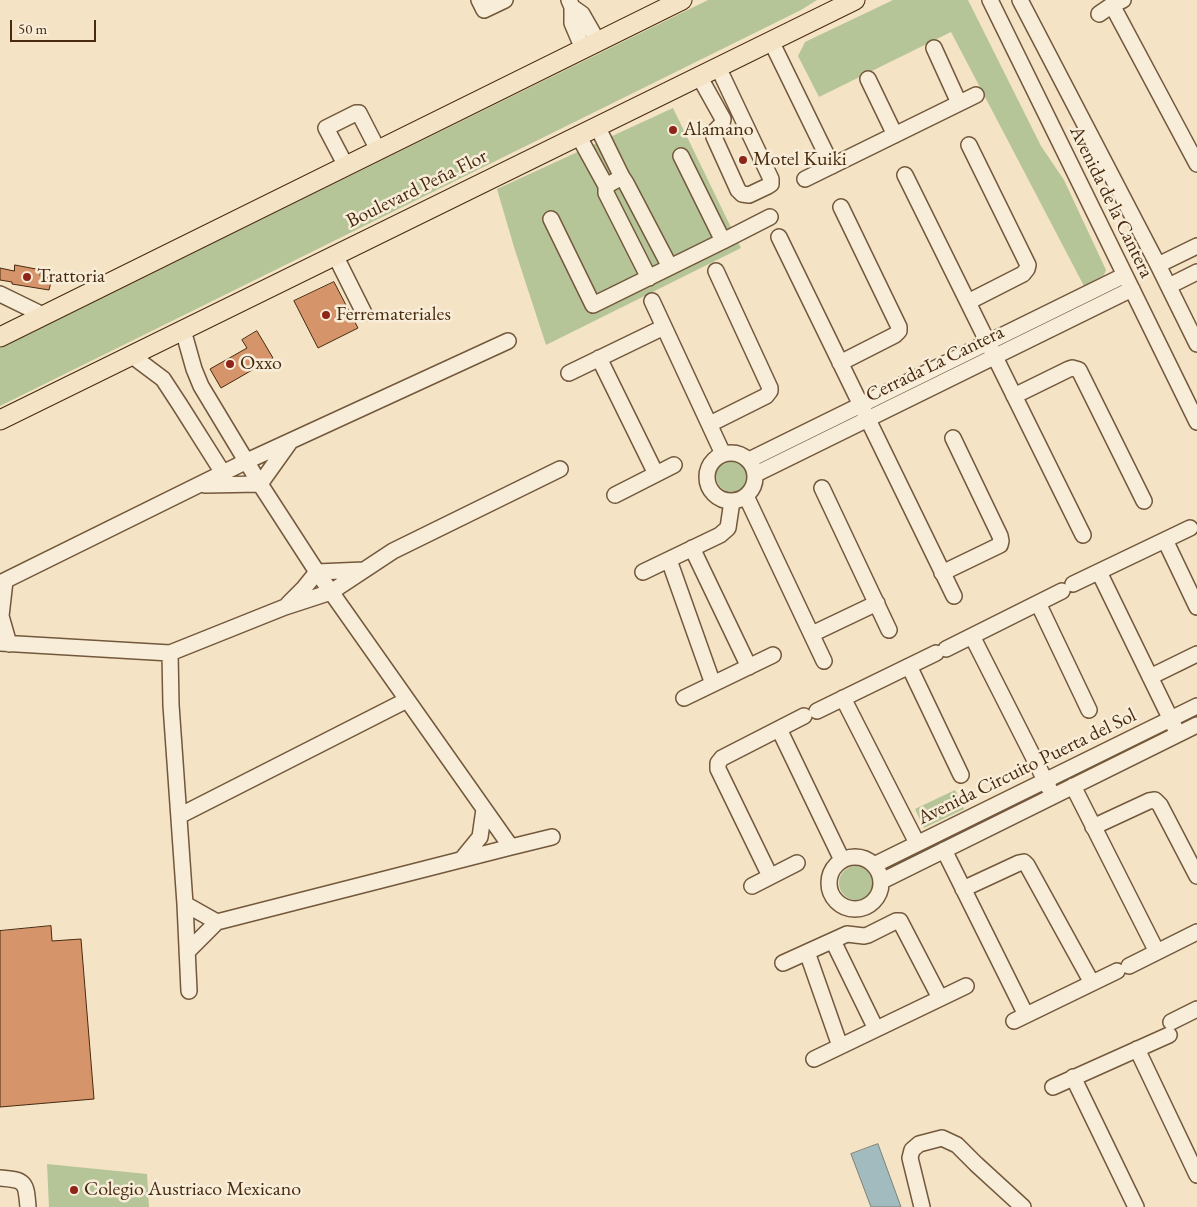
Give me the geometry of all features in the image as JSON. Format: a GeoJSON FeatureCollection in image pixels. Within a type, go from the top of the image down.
{"type":"FeatureCollection","features":[{"type":"Feature","properties":{"kind":"main road"},"geometry":{"type":"LineString","coordinates":[[0,337],[682,0]]}},
{"type":"Feature","properties":{"kind":"main road"},"geometry":{"type":"LineString","coordinates":[[805,24],[833,0]]}},
{"type":"Feature","properties":{"kind":"main road","name":"Boulevard Peña Flor"},"geometry":{"type":"LineString","coordinates":[[0,420],[855,0]]}},
{"type":"Feature","properties":{"kind":"street"},"geometry":{"type":"LineString","coordinates":[[479,0],[484,10],[505,0]]}},
{"type":"Feature","properties":{"kind":"street","name":"Avenida de la Cantera"},"geometry":{"type":"LineString","coordinates":[[990,0],[1197,422]]}},
{"type":"Feature","properties":{"kind":"street","name":"Avenida de la Cantera"},"geometry":{"type":"LineString","coordinates":[[1023,1],[1197,344]]}},
{"type":"Feature","properties":{"kind":"street"},"geometry":{"type":"LineString","coordinates":[[570,3],[582,14],[590,45]]}},
{"type":"Feature","properties":{"kind":"street"},"geometry":{"type":"LineString","coordinates":[[1099,14],[1117,3],[1197,164]]}},
{"type":"Feature","properties":{"kind":"street"},"geometry":{"type":"LineString","coordinates":[[771,41],[832,166]]}},
{"type":"Feature","properties":{"kind":"street"},"geometry":{"type":"LineString","coordinates":[[934,48],[959,103]]}},
{"type":"Feature","properties":{"kind":"street"},"geometry":{"type":"LineString","coordinates":[[718,67],[741,115],[771,179],[771,184],[749,195],[742,194],[738,190],[714,136],[714,132],[722,124],[741,115]]}},
{"type":"Feature","properties":{"kind":"street"},"geometry":{"type":"LineString","coordinates":[[700,76],[723,119],[722,124]]}},
{"type":"Feature","properties":{"kind":"street"},"geometry":{"type":"LineString","coordinates":[[868,79],[895,135]]}},
{"type":"Feature","properties":{"kind":"street"},"geometry":{"type":"LineString","coordinates":[[805,180],[976,95]]}},
{"type":"Feature","properties":{"kind":"street"},"geometry":{"type":"LineString","coordinates":[[346,166],[326,128],[359,113],[378,150]]}},
{"type":"Feature","properties":{"kind":"street"},"geometry":{"type":"LineString","coordinates":[[597,126],[670,267]]}},
{"type":"Feature","properties":{"kind":"street"},"geometry":{"type":"LineString","coordinates":[[578,136],[606,186],[606,193],[649,278]]}},
{"type":"Feature","properties":{"kind":"street"},"geometry":{"type":"LineString","coordinates":[[968,302],[1023,274],[1028,265],[969,146]]}},
{"type":"Feature","properties":{"kind":"street"},"geometry":{"type":"LineString","coordinates":[[681,156],[723,241]]}},
{"type":"Feature","properties":{"kind":"street"},"geometry":{"type":"LineString","coordinates":[[905,175],[1083,535]]}},
{"type":"Feature","properties":{"kind":"street"},"geometry":{"type":"LineString","coordinates":[[606,186],[622,177]]}},
{"type":"Feature","properties":{"kind":"street"},"geometry":{"type":"LineString","coordinates":[[840,363],[895,336],[899,330],[841,207]]}},
{"type":"Feature","properties":{"kind":"street"},"geometry":{"type":"LineString","coordinates":[[551,219],[593,305],[770,217]]}},
{"type":"Feature","properties":{"kind":"street"},"geometry":{"type":"LineString","coordinates":[[779,237],[954,596]]}},
{"type":"Feature","properties":{"kind":"street"},"geometry":{"type":"LineString","coordinates":[[1158,265],[1196,249]]}},
{"type":"Feature","properties":{"kind":"street"},"geometry":{"type":"LineString","coordinates":[[335,255],[364,313]]}},
{"type":"Feature","properties":{"kind":"street"},"geometry":{"type":"LineString","coordinates":[[710,424],[766,396],[770,388],[716,271]]}},
{"type":"Feature","properties":{"kind":"street"},"geometry":{"type":"LineString","coordinates":[[1168,286],[1197,272]]}},
{"type":"Feature","properties":{"kind":"street","name":"Cerrada La Cantera"},"geometry":{"type":"LineString","coordinates":[[749,460],[1125,275]]}},
{"type":"Feature","properties":{"kind":"street","name":"Cerrada La Cantera"},"geometry":{"type":"LineString","coordinates":[[756,474],[1132,289]]}},
{"type":"Feature","properties":{"kind":"street"},"geometry":{"type":"LineString","coordinates":[[0,294],[43,315]]}},
{"type":"Feature","properties":{"kind":"street"},"geometry":{"type":"LineString","coordinates":[[652,301],[723,454]]}},
{"type":"Feature","properties":{"kind":"street"},"geometry":{"type":"LineString","coordinates":[[569,373],[664,327]]}},
{"type":"Feature","properties":{"kind":"street"},"geometry":{"type":"LineString","coordinates":[[183,330],[201,386],[260,484],[317,572],[511,847]]}},
{"type":"Feature","properties":{"kind":"street"},"geometry":{"type":"LineString","coordinates":[[508,341],[247,461],[2,582],[1,616],[5,644],[170,653],[284,607],[331,592],[393,551],[560,469]]}},
{"type":"Feature","properties":{"kind":"street"},"geometry":{"type":"LineString","coordinates":[[131,355],[162,379],[223,473]]}},
{"type":"Feature","properties":{"kind":"street"},"geometry":{"type":"LineString","coordinates":[[599,358],[656,474]]}},
{"type":"Feature","properties":{"kind":"street"},"geometry":{"type":"LineString","coordinates":[[1014,396],[1069,369],[1078,370],[1144,502]]}},
{"type":"Feature","properties":{"kind":"street"},"geometry":{"type":"LineString","coordinates":[[942,573],[1000,545],[1001,541],[953,438]]}},
{"type":"Feature","properties":{"kind":"street"},"geometry":{"type":"LineString","coordinates":[[260,484],[291,441]]}},
{"type":"Feature","properties":{"kind":"street"},"geometry":{"type":"LineString","coordinates":[[643,572],[720,535],[728,528],[739,499],[754,487],[756,474],[749,460],[737,453],[723,454],[714,460],[708,470],[707,482],[712,492],[721,499],[739,499]]}},
{"type":"Feature","properties":{"kind":"street"},"geometry":{"type":"LineString","coordinates":[[615,495],[674,465]]}},
{"type":"Feature","properties":{"kind":"street"},"geometry":{"type":"LineString","coordinates":[[198,485],[260,484]]}},
{"type":"Feature","properties":{"kind":"street"},"geometry":{"type":"LineString","coordinates":[[822,488],[889,630]]}},
{"type":"Feature","properties":{"kind":"street"},"geometry":{"type":"LineString","coordinates":[[739,499],[812,634],[824,661]]}},
{"type":"Feature","properties":{"kind":"street"},"geometry":{"type":"LineString","coordinates":[[770,876],[717,766],[719,760],[1190,528]]}},
{"type":"Feature","properties":{"kind":"street"},"geometry":{"type":"LineString","coordinates":[[1165,540],[1197,607]]}},
{"type":"Feature","properties":{"kind":"street"},"geometry":{"type":"LineString","coordinates":[[692,548],[749,667]]}},
{"type":"Feature","properties":{"kind":"street"},"geometry":{"type":"LineString","coordinates":[[669,560],[713,684]]}},
{"type":"Feature","properties":{"kind":"street"},"geometry":{"type":"LineString","coordinates":[[284,607],[304,588],[317,572],[364,570]]}},
{"type":"Feature","properties":{"kind":"street"},"geometry":{"type":"LineString","coordinates":[[1099,572],[1178,734]]}},
{"type":"Feature","properties":{"kind":"street"},"geometry":{"type":"LineString","coordinates":[[812,634],[877,603]]}},
{"type":"Feature","properties":{"kind":"street"},"geometry":{"type":"LineString","coordinates":[[1038,603],[1089,710]]}},
{"type":"Feature","properties":{"kind":"street"},"geometry":{"type":"LineString","coordinates":[[972,636],[1053,796]]}},
{"type":"Feature","properties":{"kind":"street"},"geometry":{"type":"LineString","coordinates":[[170,653],[171,705],[189,991]]}},
{"type":"Feature","properties":{"kind":"street"},"geometry":{"type":"LineString","coordinates":[[1150,677],[1197,654]]}},
{"type":"Feature","properties":{"kind":"street"},"geometry":{"type":"LineString","coordinates":[[684,698],[773,655]]}},
{"type":"Feature","properties":{"kind":"street"},"geometry":{"type":"LineString","coordinates":[[909,666],[961,775]]}},
{"type":"Feature","properties":{"kind":"street"},"geometry":{"type":"LineString","coordinates":[[843,698],[917,844]]}},
{"type":"Feature","properties":{"kind":"street"},"geometry":{"type":"LineString","coordinates":[[179,816],[407,700]]}},
{"type":"Feature","properties":{"kind":"street","name":"Avenida Circuito Puerta del Sol"},"geometry":{"type":"LineString","coordinates":[[874,864],[1197,706]]}},
{"type":"Feature","properties":{"kind":"street","name":"Avenida Circuito Puerta del Sol"},"geometry":{"type":"LineString","coordinates":[[882,881],[1197,725]]}},
{"type":"Feature","properties":{"kind":"street"},"geometry":{"type":"LineString","coordinates":[[779,729],[842,860]]}},
{"type":"Feature","properties":{"kind":"street"},"geometry":{"type":"LineString","coordinates":[[1073,786],[1156,952]]}},
{"type":"Feature","properties":{"kind":"street"},"geometry":{"type":"LineString","coordinates":[[1094,828],[1148,801],[1155,800],[1160,804],[1197,876]]}},
{"type":"Feature","properties":{"kind":"street"},"geometry":{"type":"LineString","coordinates":[[462,859],[480,836],[484,809]]}},
{"type":"Feature","properties":{"kind":"street"},"geometry":{"type":"LineString","coordinates":[[187,952],[217,922],[552,837]]}},
{"type":"Feature","properties":{"kind":"street"},"geometry":{"type":"LineString","coordinates":[[944,850],[964,889],[1020,1018],[1197,932]]}},
{"type":"Feature","properties":{"kind":"street"},"geometry":{"type":"LineString","coordinates":[[850,857],[859,857],[874,864],[880,872],[882,881],[878,897],[872,904],[864,908],[847,908],[833,898],[829,881],[831,873],[842,860],[850,857]]}},
{"type":"Feature","properties":{"kind":"street"},"geometry":{"type":"LineString","coordinates":[[964,889],[1024,862],[1092,984]]}},
{"type":"Feature","properties":{"kind":"street"},"geometry":{"type":"LineString","coordinates":[[752,886],[797,863]]}},
{"type":"Feature","properties":{"kind":"street"},"geometry":{"type":"LineString","coordinates":[[185,904],[217,922]]}},
{"type":"Feature","properties":{"kind":"street"},"geometry":{"type":"LineString","coordinates":[[847,934],[851,908]]}},
{"type":"Feature","properties":{"kind":"street"},"geometry":{"type":"LineString","coordinates":[[783,963],[847,934],[864,936],[896,921],[900,921],[940,998]]}},
{"type":"Feature","properties":{"kind":"street"},"geometry":{"type":"LineString","coordinates":[[833,941],[876,1029]]}},
{"type":"Feature","properties":{"kind":"street"},"geometry":{"type":"LineString","coordinates":[[807,952],[840,1046]]}},
{"type":"Feature","properties":{"kind":"street"},"geometry":{"type":"LineString","coordinates":[[814,1059],[966,986]]}},
{"type":"Feature","properties":{"kind":"street"},"geometry":{"type":"LineString","coordinates":[[1053,1087],[1136,1049],[1197,1009]]}},
{"type":"Feature","properties":{"kind":"street"},"geometry":{"type":"LineString","coordinates":[[1136,1049],[1197,1175]]}},
{"type":"Feature","properties":{"kind":"street"},"geometry":{"type":"LineString","coordinates":[[1073,1078],[1136,1207]]}},
{"type":"Feature","properties":{"kind":"street"},"geometry":{"type":"LineString","coordinates":[[922,1207],[910,1158],[912,1150],[919,1144],[942,1138],[956,1145],[1023,1207]]}},
{"type":"Feature","properties":{"kind":"street"},"geometry":{"type":"LineString","coordinates":[[0,1178],[14,1179],[23,1183],[26,1189],[28,1207]]}},
{"type":"Feature","properties":{"kind":"green space"},"geometry":{"type":"Polygon","coordinates":[[[708,0],[817,0],[801,10],[0,406],[0,348],[708,0]]]}},
{"type":"Feature","properties":{"kind":"green space"},"geometry":{"type":"Polygon","coordinates":[[[893,0],[968,0],[1041,146],[1064,180],[1106,270],[1104,275],[1084,286],[951,32],[819,97],[798,56],[805,42],[893,0]]]}},
{"type":"Feature","properties":{"kind":"green space"},"geometry":{"type":"Polygon","coordinates":[[[673,108],[741,248],[546,345],[497,189],[673,108]]]}},
{"type":"Feature","properties":{"kind":"green space"},"geometry":{"type":"Polygon","coordinates":[[[732,460],[738,461],[743,465],[747,470],[747,482],[743,487],[738,491],[732,492],[726,491],[721,487],[717,482],[716,476],[717,470],[721,465],[726,461],[732,460]]]}},
{"type":"Feature","properties":{"kind":"green space"},"geometry":{"type":"Polygon","coordinates":[[[955,790],[964,809],[924,828],[915,809],[955,790]]]}},
{"type":"Feature","properties":{"kind":"green space"},"geometry":{"type":"Polygon","coordinates":[[[856,866],[868,871],[873,883],[868,895],[856,900],[844,895],[839,883],[844,871],[856,866]]]}},
{"type":"Feature","properties":{"kind":"green space","name":"Colegio Austriaco Mexicano"},"geometry":{"type":"Polygon","coordinates":[[[47,1164],[147,1174],[149,1207],[49,1207],[47,1164]]]}},
{"type":"Feature","properties":{"kind":"water"},"geometry":{"type":"Polygon","coordinates":[[[878,1144],[901,1207],[871,1207],[851,1154],[878,1144]]]}},
{"type":"Feature","properties":{"kind":"building","name":"Trattoria"},"geometry":{"type":"Polygon","coordinates":[[[15,265],[41,270],[40,276],[52,278],[49,290],[12,284],[12,282],[0,280],[0,268],[14,271],[15,265]]]}},
{"type":"Feature","properties":{"kind":"building","name":"Ferremateriales"},"geometry":{"type":"Polygon","coordinates":[[[334,282],[358,328],[318,348],[294,301],[334,282]]]}},
{"type":"Feature","properties":{"kind":"building"},"geometry":{"type":"Polygon","coordinates":[[[257,331],[273,358],[221,388],[210,369],[247,348],[242,340],[257,331]]]}},
{"type":"Feature","properties":{"kind":"building"},"geometry":{"type":"Polygon","coordinates":[[[51,926],[52,941],[81,939],[94,1099],[0,1107],[0,931],[51,926]]]}},
{"type":"Feature","properties":{"kind":"place","name":"Alamano"},"geometry":{"type":"Point","coordinates":[673,130]}},
{"type":"Feature","properties":{"kind":"place","name":"Motel Kuiki"},"geometry":{"type":"Point","coordinates":[743,160]}},
{"type":"Feature","properties":{"kind":"place","name":"Trattoria"},"geometry":{"type":"Point","coordinates":[27,277]}},
{"type":"Feature","properties":{"kind":"place","name":"Ferremateriales"},"geometry":{"type":"Point","coordinates":[326,315]}},
{"type":"Feature","properties":{"kind":"place","name":"Oxxo"},"geometry":{"type":"Point","coordinates":[230,364]}},
{"type":"Feature","properties":{"kind":"place","name":"Colegio Austriaco Mexicano"},"geometry":{"type":"Point","coordinates":[74,1190]}}]}
